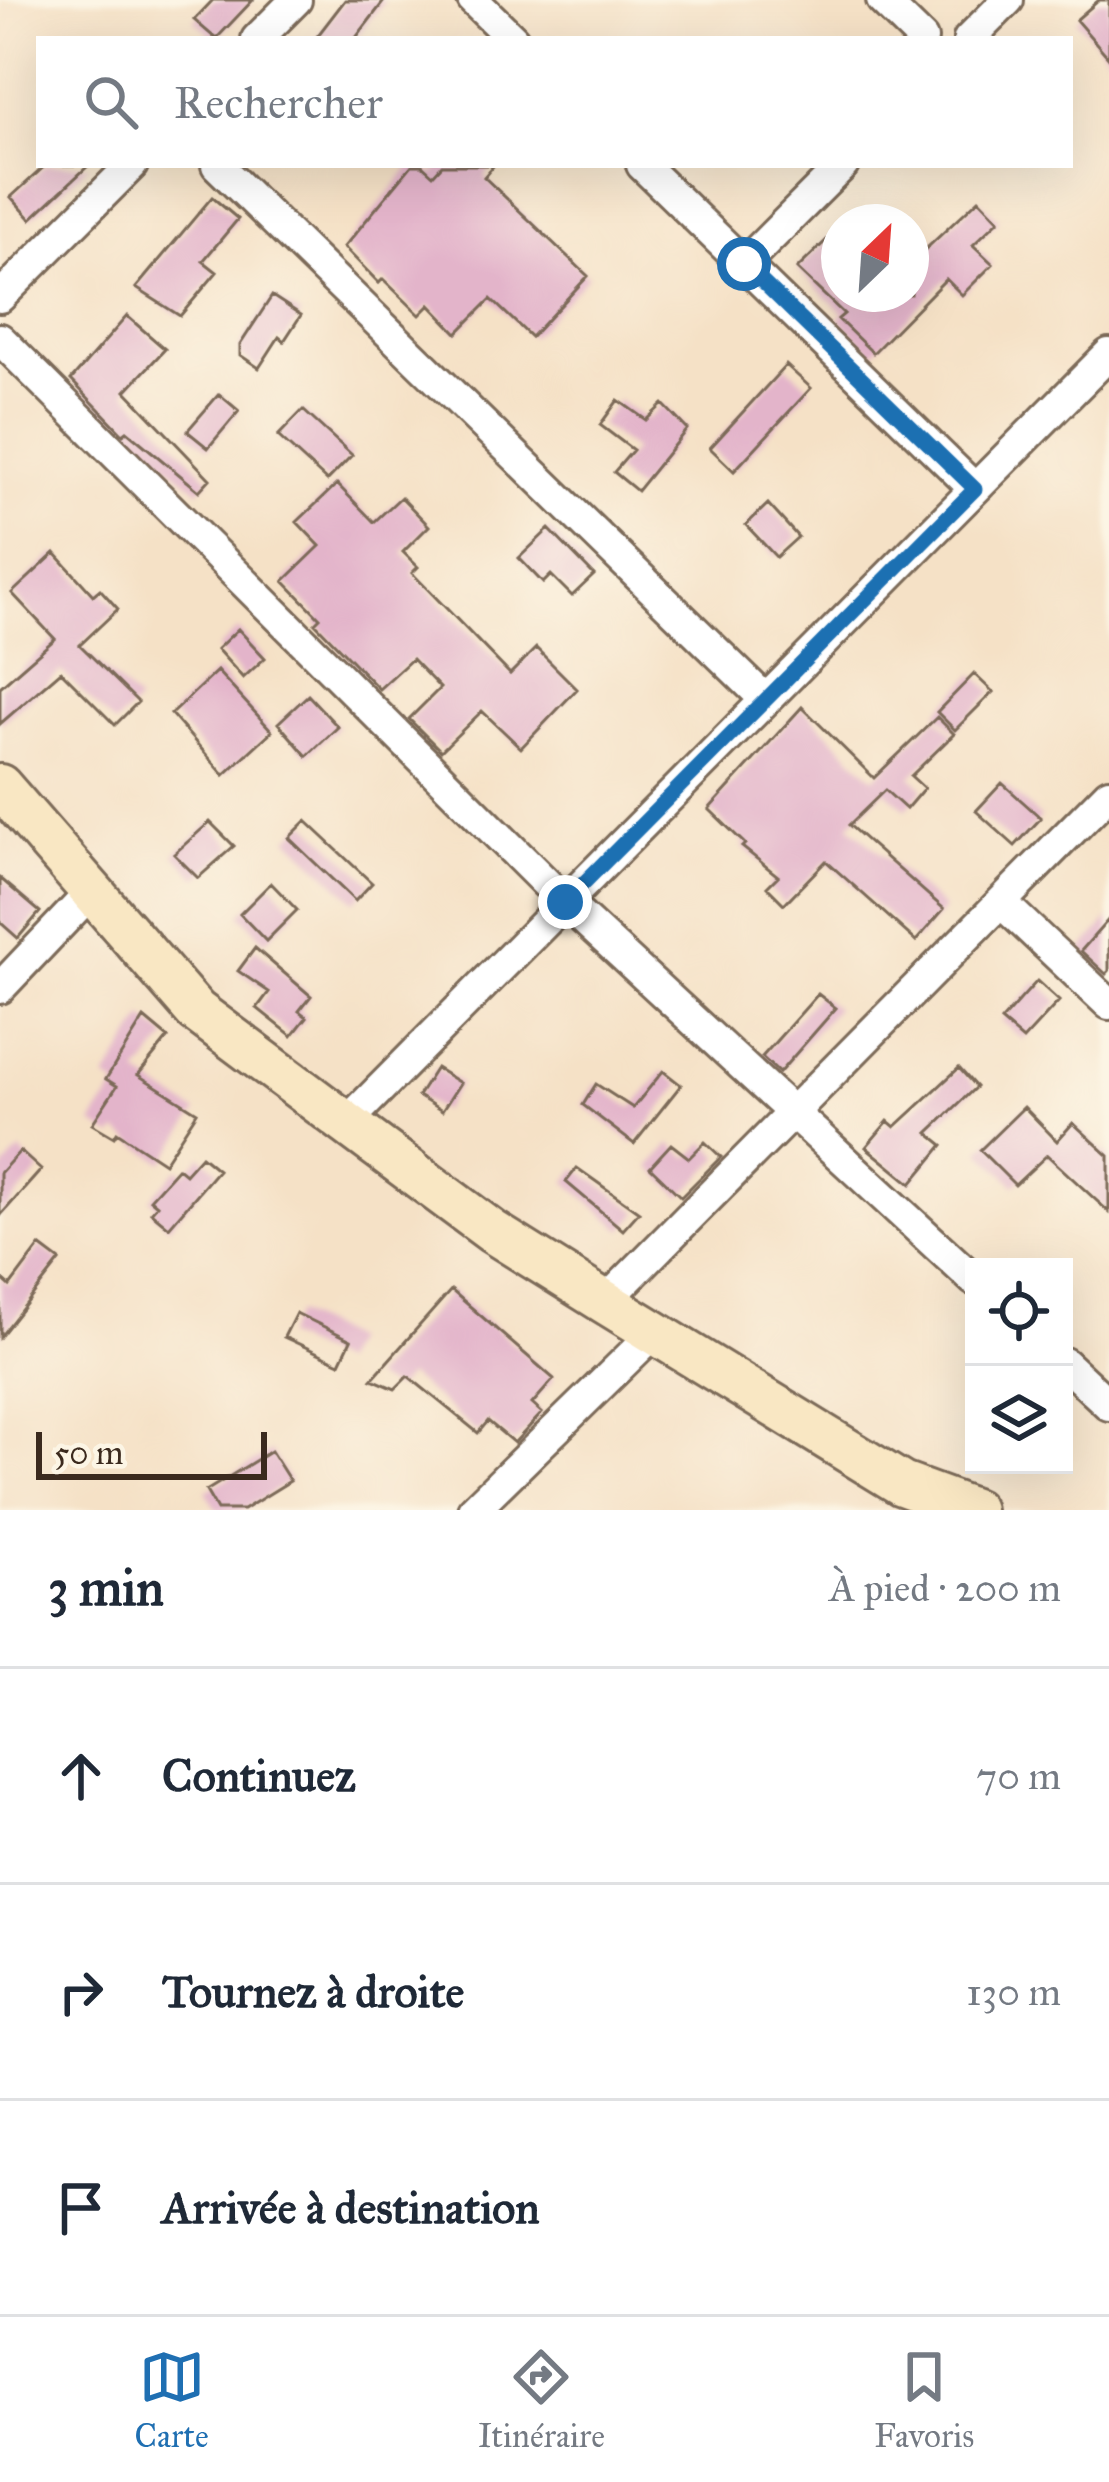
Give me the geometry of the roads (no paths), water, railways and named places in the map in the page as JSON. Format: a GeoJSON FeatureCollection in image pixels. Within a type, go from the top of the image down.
{"type":"FeatureCollection","features":[{"type":"Feature","properties":{"kind":"street"},"geometry":{"type":"LineString","coordinates":[[260,36],[296,0]]}},
{"type":"Feature","properties":{"kind":"street"},"geometry":{"type":"LineString","coordinates":[[472,0],[510,36]]}},
{"type":"Feature","properties":{"kind":"street"},"geometry":{"type":"LineString","coordinates":[[882,0],[919,36]]}},
{"type":"Feature","properties":{"kind":"street"},"geometry":{"type":"LineString","coordinates":[[972,36],[1008,0]]}},
{"type":"Feature","properties":{"kind":"street"},"geometry":{"type":"LineString","coordinates":[[0,297],[129,168]]}},
{"type":"Feature","properties":{"kind":"street"},"geometry":{"type":"LineString","coordinates":[[221,168],[766,700]]}},
{"type":"Feature","properties":{"kind":"street"},"geometry":{"type":"LineString","coordinates":[[645,168],[975,489]]}},
{"type":"Feature","properties":{"kind":"street"},"geometry":{"type":"LineString","coordinates":[[744,264],[840,168]]}},
{"type":"Feature","properties":{"kind":"street"},"geometry":{"type":"LineString","coordinates":[[0,339],[565,902],[965,1272]]}},
{"type":"Feature","properties":{"kind":"street"},"geometry":{"type":"LineString","coordinates":[[346,1123],[1109,354]]}},
{"type":"Feature","properties":{"kind":"street"},"geometry":{"type":"LineString","coordinates":[[0,786],[196,1011],[346,1123],[493,1232],[605,1302],[902,1484],[973,1510]]}},
{"type":"Feature","properties":{"kind":"street"},"geometry":{"type":"LineString","coordinates":[[605,1302],[1109,794]]}},
{"type":"Feature","properties":{"kind":"street"},"geometry":{"type":"LineString","coordinates":[[0,988],[92,891]]}},
{"type":"Feature","properties":{"kind":"street"},"geometry":{"type":"LineString","coordinates":[[1003,903],[1109,1004]]}},
{"type":"Feature","properties":{"kind":"street"},"geometry":{"type":"LineString","coordinates":[[473,1510],[655,1332]]}},
{"type":"Feature","properties":{"kind":"street"},"geometry":{"type":"LineString","coordinates":[[1067,1366],[1109,1405]]}}]}
